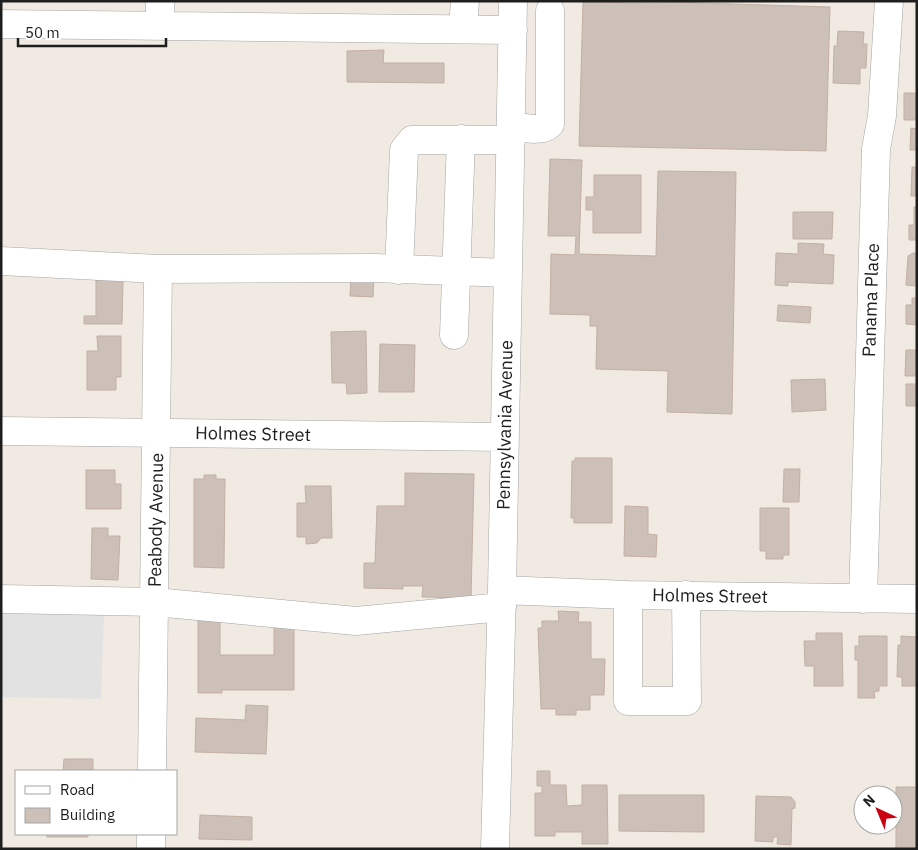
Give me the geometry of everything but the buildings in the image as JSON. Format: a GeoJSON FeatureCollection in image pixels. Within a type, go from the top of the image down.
{"type":"FeatureCollection","features":[{"type":"Feature","properties":{"kind":"street"},"geometry":{"type":"LineString","coordinates":[[463,28],[465,1]]}},
{"type":"Feature","properties":{"kind":"street","name":"Panama Place"},"geometry":{"type":"LineString","coordinates":[[863,599],[876,149],[882,116],[889,1]]}},
{"type":"Feature","properties":{"kind":"street"},"geometry":{"type":"LineString","coordinates":[[1,24],[160,13],[463,28],[550,6],[550,124],[547,127],[537,129],[461,139],[412,140],[404,150],[399,270]]}},
{"type":"Feature","properties":{"kind":"street","name":"Pennsylvania Avenue"},"geometry":{"type":"LineString","coordinates":[[495,849],[502,598],[513,14]]}},
{"type":"Feature","properties":{"kind":"street"},"geometry":{"type":"LineString","coordinates":[[454,335],[461,139]]}},
{"type":"Feature","properties":{"kind":"street"},"geometry":{"type":"LineString","coordinates":[[1,261],[158,269],[399,270],[508,273]]}},
{"type":"Feature","properties":{"kind":"street","name":"Peabody Avenue"},"geometry":{"type":"LineString","coordinates":[[152,770],[158,269]]}},
{"type":"Feature","properties":{"kind":"street","name":"Holmes Street"},"geometry":{"type":"LineString","coordinates":[[1,430],[505,437]]}},
{"type":"Feature","properties":{"kind":"street"},"geometry":{"type":"LineString","coordinates":[[628,595],[628,701],[688,701],[686,595]]}},
{"type":"Feature","properties":{"kind":"street","name":"Holmes Street"},"geometry":{"type":"LineString","coordinates":[[1,599],[154,602],[356,622],[502,598],[686,595],[917,599]]}},
{"type":"Feature","properties":{"kind":"street"},"geometry":{"type":"LineString","coordinates":[[151,835],[151,849]]}},
{"type":"Feature","properties":{"kind":"shaded area"},"geometry":{"type":"Polygon","coordinates":[[[1,609],[104,612],[101,699],[1,697],[1,609]]]}}]}
